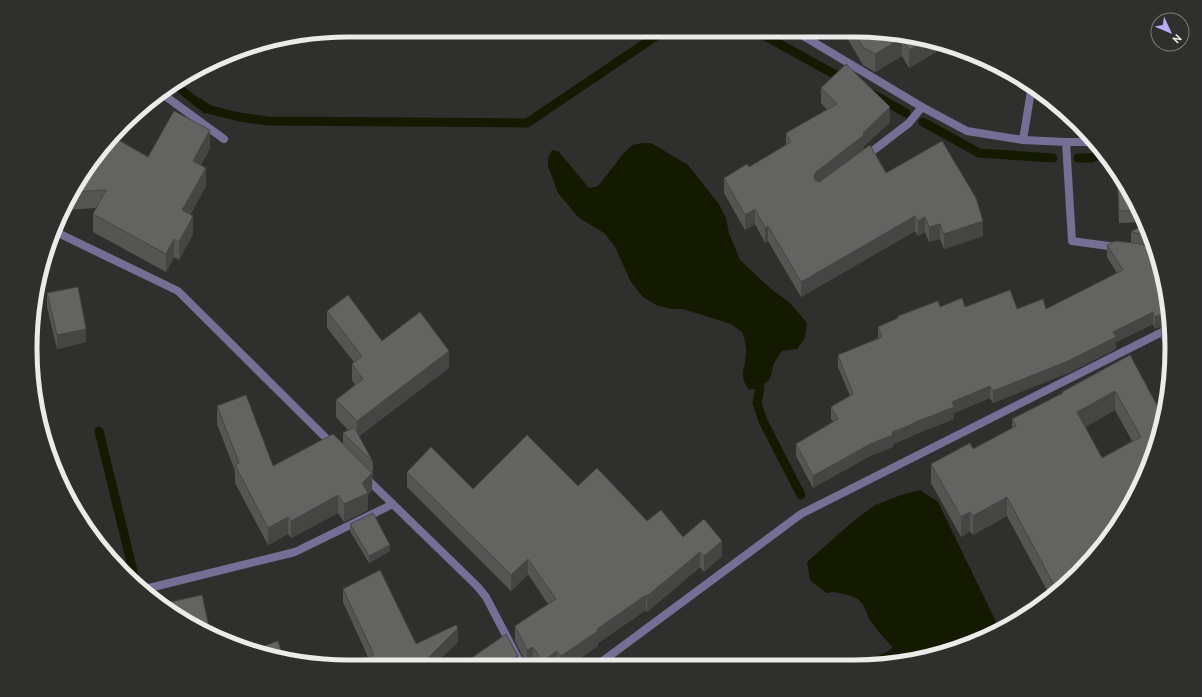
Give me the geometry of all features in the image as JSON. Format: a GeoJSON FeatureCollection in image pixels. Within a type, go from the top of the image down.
{"type":"FeatureCollection","features":[{"type":"Feature","properties":{"kind":"street"},"geometry":{"type":"LineString","coordinates":[[805,37],[922,107],[967,131],[1023,140],[1087,142]]}},
{"type":"Feature","properties":{"kind":"street"},"geometry":{"type":"LineString","coordinates":[[1023,140],[1031,92]]}},
{"type":"Feature","properties":{"kind":"street"},"geometry":{"type":"LineString","coordinates":[[165,96],[224,139]]}},
{"type":"Feature","properties":{"kind":"street"},"geometry":{"type":"LineString","coordinates":[[861,159],[909,123],[922,107]]}},
{"type":"Feature","properties":{"kind":"street"},"geometry":{"type":"LineString","coordinates":[[1066,142],[1072,241],[1122,248]]}},
{"type":"Feature","properties":{"kind":"street"},"geometry":{"type":"LineString","coordinates":[[59,234],[178,292],[342,454]]}},
{"type":"Feature","properties":{"kind":"street"},"geometry":{"type":"LineString","coordinates":[[604,660],[801,514],[1164,331]]}},
{"type":"Feature","properties":{"kind":"street"},"geometry":{"type":"LineString","coordinates":[[359,470],[477,586],[486,598],[519,660]]}},
{"type":"Feature","properties":{"kind":"street"},"geometry":{"type":"LineString","coordinates":[[149,588],[294,552],[393,504]]}},
{"type":"Feature","properties":{"kind":"shaded area"},"geometry":{"type":"Polygon","coordinates":[[[182,85],[205,103],[208,109],[205,114],[174,90],[182,85]]]}},
{"type":"Feature","properties":{"kind":"shaded area"},"geometry":{"type":"Polygon","coordinates":[[[651,143],[688,165],[719,204],[726,218],[729,233],[740,260],[770,288],[790,303],[807,323],[805,338],[797,349],[782,351],[774,363],[770,379],[760,388],[749,390],[744,380],[743,372],[746,351],[742,332],[731,324],[683,309],[671,309],[656,305],[643,297],[631,282],[615,247],[604,233],[579,218],[558,193],[548,166],[548,158],[552,150],[558,151],[589,188],[598,186],[632,145],[651,143]]]}},
{"type":"Feature","properties":{"kind":"shaded area"},"geometry":{"type":"Polygon","coordinates":[[[920,490],[938,502],[997,624],[954,643],[908,655],[896,651],[878,631],[869,619],[864,606],[858,599],[834,592],[826,593],[810,580],[807,562],[851,523],[875,505],[901,495],[920,490]]]}},
{"type":"Feature","properties":{"kind":"building"},"geometry":{"type":"Polygon","coordinates":[[[857,37],[898,41],[875,54],[863,47],[857,37]]]}},
{"type":"Feature","properties":{"kind":"building"},"geometry":{"type":"Polygon","coordinates":[[[904,42],[919,44],[909,50],[904,42]]]}},
{"type":"Feature","properties":{"kind":"building"},"geometry":{"type":"Polygon","coordinates":[[[846,64],[890,107],[863,133],[864,135],[816,172],[814,176],[815,180],[819,182],[870,145],[886,173],[942,141],[976,198],[983,221],[944,234],[940,224],[929,227],[925,217],[918,221],[915,216],[801,282],[768,226],[765,228],[755,209],[745,215],[724,178],[747,164],[749,167],[791,142],[786,133],[837,104],[821,88],[846,64]]]}},
{"type":"Feature","properties":{"kind":"building"},"geometry":{"type":"Polygon","coordinates":[[[174,111],[210,130],[193,161],[206,168],[182,210],[193,216],[179,242],[174,239],[166,254],[93,214],[106,190],[80,192],[89,175],[117,139],[148,157],[174,111]]]}},
{"type":"Feature","properties":{"kind":"building"},"geometry":{"type":"Polygon","coordinates":[[[1118,183],[1133,210],[1119,211],[1118,183]]]}},
{"type":"Feature","properties":{"kind":"building"},"geometry":{"type":"Polygon","coordinates":[[[1140,227],[1143,234],[1131,232],[1140,227]]]}},
{"type":"Feature","properties":{"kind":"building"},"geometry":{"type":"Polygon","coordinates":[[[1115,241],[1142,244],[1148,248],[1159,288],[1163,314],[1155,317],[1153,312],[1113,332],[1116,337],[1068,361],[993,391],[990,386],[952,402],[954,407],[892,432],[893,435],[870,444],[813,476],[796,444],[838,419],[831,407],[853,394],[838,355],[882,337],[878,327],[898,318],[898,316],[938,301],[940,307],[962,298],[965,307],[1010,290],[1017,309],[1043,299],[1046,309],[1123,270],[1107,245],[1115,241]]]}},
{"type":"Feature","properties":{"kind":"building"},"geometry":{"type":"Polygon","coordinates":[[[78,287],[86,329],[57,335],[47,293],[78,287]]]}},
{"type":"Feature","properties":{"kind":"building"},"geometry":{"type":"Polygon","coordinates":[[[348,295],[382,341],[420,312],[449,351],[357,421],[336,400],[363,379],[352,364],[362,356],[327,311],[348,295]]]}},
{"type":"Feature","properties":{"kind":"building"},"geometry":{"type":"Polygon","coordinates":[[[1164,325],[1164,333],[1161,327],[1164,325]]]}},
{"type":"Feature","properties":{"kind":"building"},"geometry":{"type":"Polygon","coordinates":[[[1130,355],[1159,409],[1141,468],[1113,522],[1074,569],[1061,581],[1054,585],[1007,497],[973,516],[970,512],[961,517],[931,464],[970,443],[973,449],[1016,426],[1012,419],[1063,393],[1062,392],[1130,355]],[[1115,391],[1077,412],[1102,458],[1141,437],[1115,391]]]}},
{"type":"Feature","properties":{"kind":"building"},"geometry":{"type":"Polygon","coordinates":[[[246,395],[273,466],[333,434],[372,473],[362,483],[368,493],[344,504],[338,495],[291,521],[288,517],[268,528],[235,465],[239,463],[217,406],[246,395]]]}},
{"type":"Feature","properties":{"kind":"building"},"geometry":{"type":"Polygon","coordinates":[[[354,427],[373,462],[343,433],[354,427]]]}},
{"type":"Feature","properties":{"kind":"building"},"geometry":{"type":"Polygon","coordinates":[[[527,435],[578,486],[597,468],[647,521],[661,510],[683,537],[704,519],[722,541],[704,556],[700,552],[647,596],[646,595],[597,629],[598,631],[561,656],[557,651],[541,660],[533,647],[527,650],[515,626],[556,599],[528,559],[511,575],[407,472],[431,447],[473,489],[527,435]]]}},
{"type":"Feature","properties":{"kind":"building"},"geometry":{"type":"Polygon","coordinates":[[[373,513],[390,545],[369,556],[350,524],[373,513]]]}},
{"type":"Feature","properties":{"kind":"building"},"geometry":{"type":"Polygon","coordinates":[[[380,570],[416,644],[456,625],[458,628],[426,660],[359,660],[374,655],[343,589],[380,570]]]}},
{"type":"Feature","properties":{"kind":"building"},"geometry":{"type":"Polygon","coordinates":[[[202,595],[209,627],[175,608],[168,603],[202,595]]]}},
{"type":"Feature","properties":{"kind":"building"},"geometry":{"type":"Polygon","coordinates":[[[506,634],[518,656],[510,660],[469,660],[506,634]]]}},
{"type":"Feature","properties":{"kind":"building"},"geometry":{"type":"Polygon","coordinates":[[[278,641],[281,652],[268,649],[261,647],[278,641]]]}},
{"type":"Feature","properties":{"kind":"waterway"},"geometry":{"type":"LineString","coordinates":[[198,102],[208,109],[239,117],[268,121],[527,123],[655,37]]}},
{"type":"Feature","properties":{"kind":"waterway"},"geometry":{"type":"LineString","coordinates":[[767,37],[845,80]]}},
{"type":"Feature","properties":{"kind":"waterway"},"geometry":{"type":"LineString","coordinates":[[872,94],[906,113]]}},
{"type":"Feature","properties":{"kind":"waterway"},"geometry":{"type":"LineString","coordinates":[[923,122],[979,153],[1053,158]]}},
{"type":"Feature","properties":{"kind":"waterway"},"geometry":{"type":"LineString","coordinates":[[1078,158],[1092,158],[1098,155]]}},
{"type":"Feature","properties":{"kind":"waterway"},"geometry":{"type":"LineString","coordinates":[[760,388],[757,403],[763,421],[801,495]]}},
{"type":"Feature","properties":{"kind":"waterway"},"geometry":{"type":"LineString","coordinates":[[99,431],[134,574]]}},
{"type":"Feature","properties":{"kind":"waterway"},"geometry":{"type":"LineString","coordinates":[[885,658],[896,651]]}}]}
